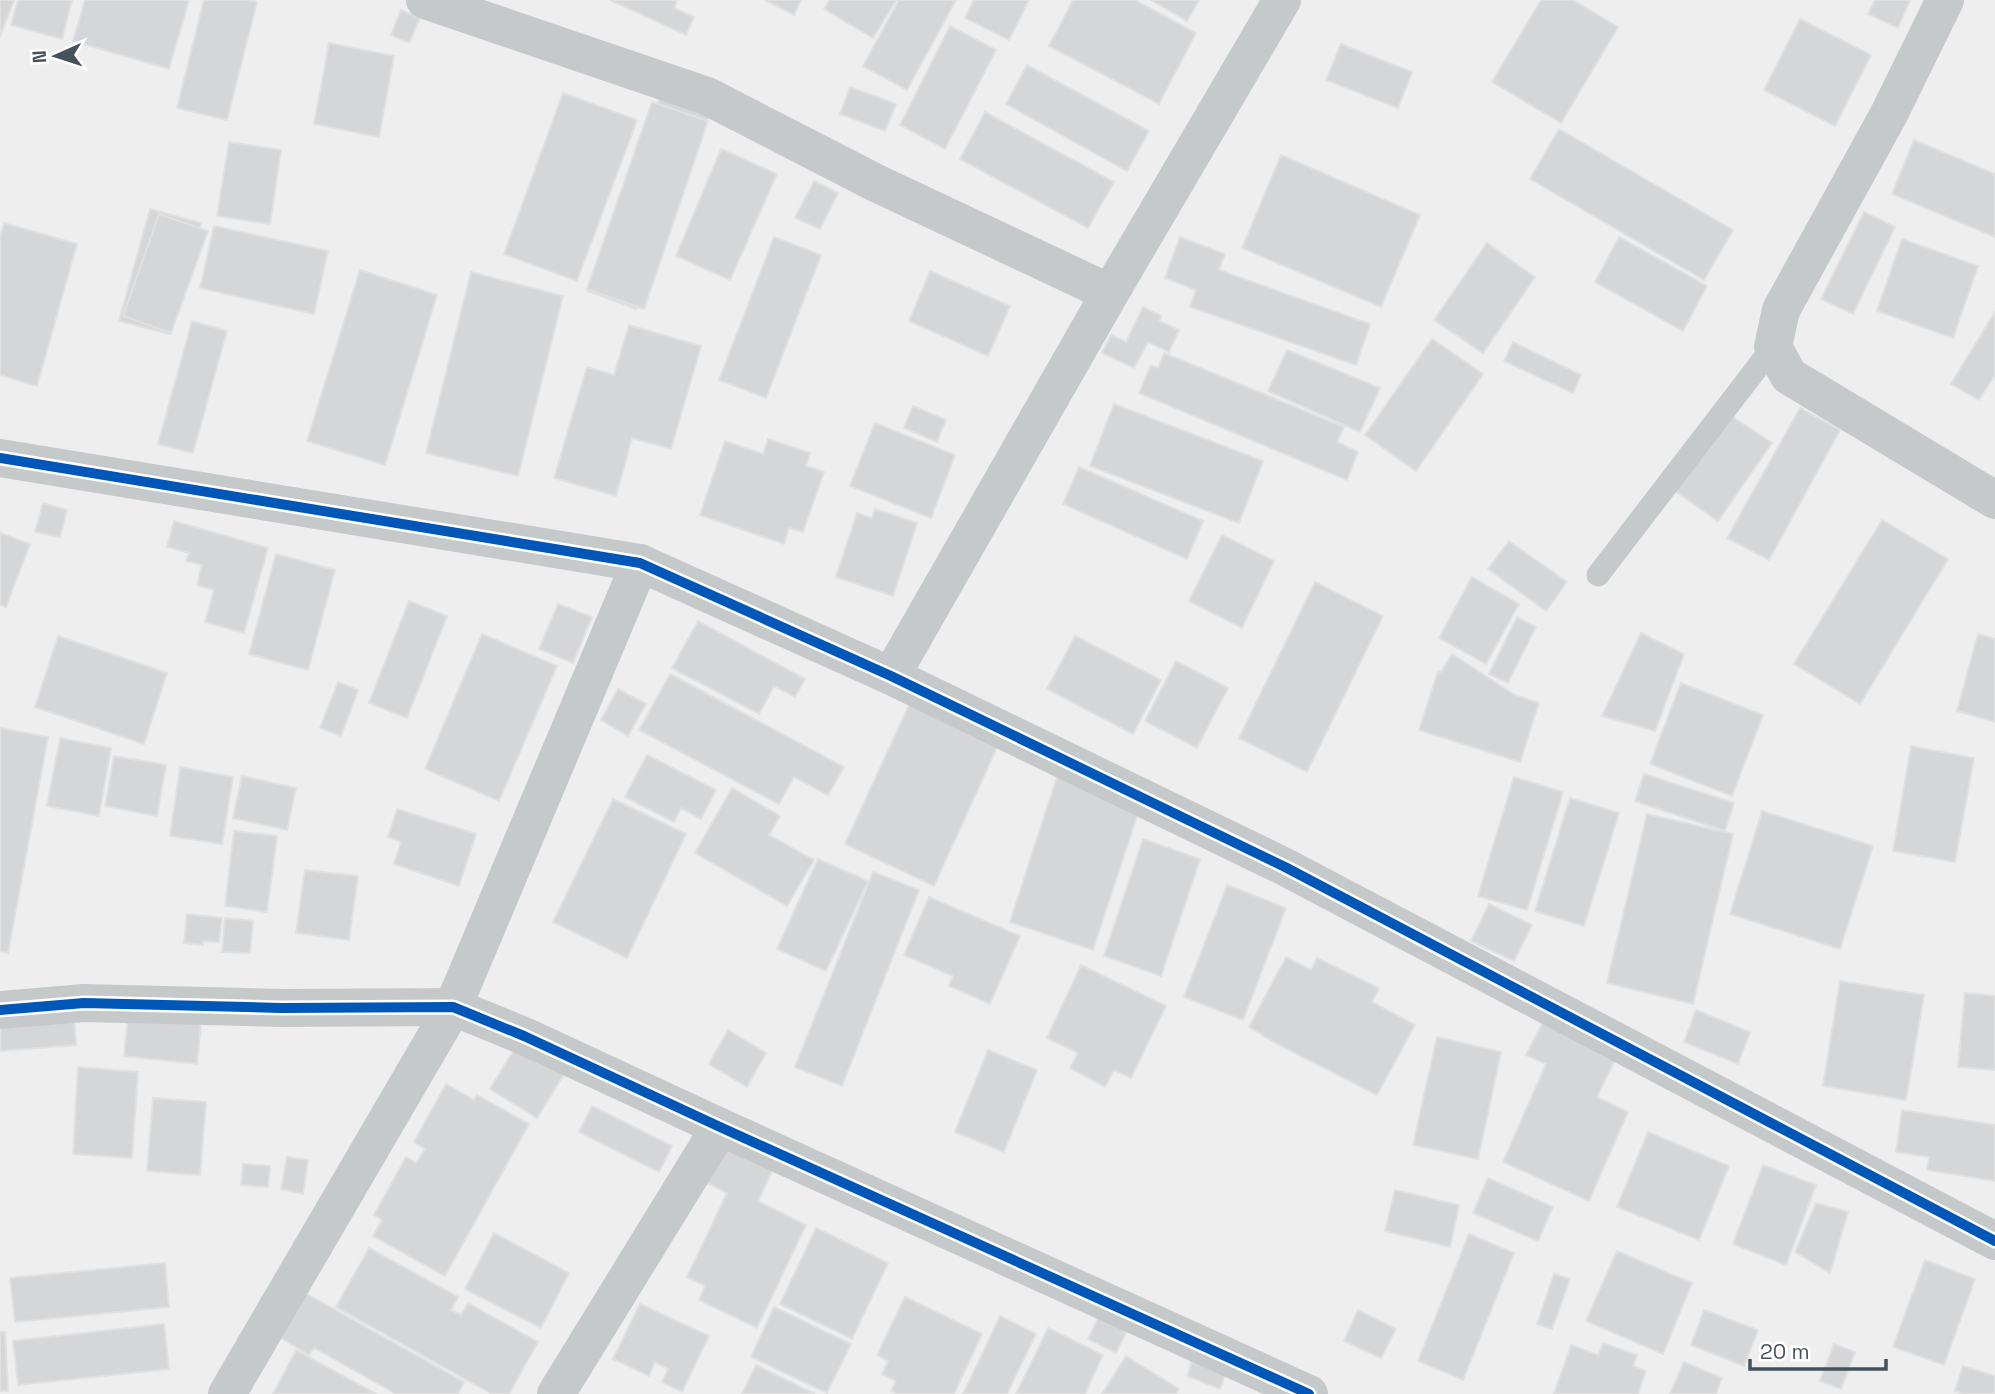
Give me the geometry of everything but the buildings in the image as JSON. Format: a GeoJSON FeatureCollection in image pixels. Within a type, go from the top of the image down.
{"type":"FeatureCollection","features":[{"type":"Feature","properties":{"kind":"street"},"geometry":{"type":"LineString","coordinates":[[891,676],[1110,293],[1282,0]]}},
{"type":"Feature","properties":{"kind":"street"},"geometry":{"type":"LineString","coordinates":[[1945,0],[1889,114],[1781,310],[1773,347],[1789,376],[1995,500]]}},
{"type":"Feature","properties":{"kind":"street"},"geometry":{"type":"LineString","coordinates":[[440,2],[707,96],[876,183],[1110,293]]}},
{"type":"Feature","properties":{"kind":"street"},"geometry":{"type":"LineString","coordinates":[[0,458],[640,563],[891,676],[1285,867],[1995,1241]]}},
{"type":"Feature","properties":{"kind":"street"},"geometry":{"type":"LineString","coordinates":[[227,1394],[453,1007],[640,563]]}},
{"type":"Feature","properties":{"kind":"street"},"geometry":{"type":"LineString","coordinates":[[0,1010],[84,1003],[281,1008],[453,1007],[524,1035],[720,1127],[1309,1394]]}},
{"type":"Feature","properties":{"kind":"street"},"geometry":{"type":"LineString","coordinates":[[556,1394],[720,1127]]}},
{"type":"Feature","properties":{"kind":"lane"},"geometry":{"type":"LineString","coordinates":[[1598,575],[1773,347]]}},
{"type":"Feature","properties":{"kind":"cycle path"},"geometry":{"type":"LineString","coordinates":[[0,458],[640,563],[891,676],[1285,867],[1995,1241]]}},
{"type":"Feature","properties":{"kind":"cycle path"},"geometry":{"type":"LineString","coordinates":[[0,1010],[84,1003],[281,1008],[453,1007],[524,1036],[1309,1394]]}}]}
